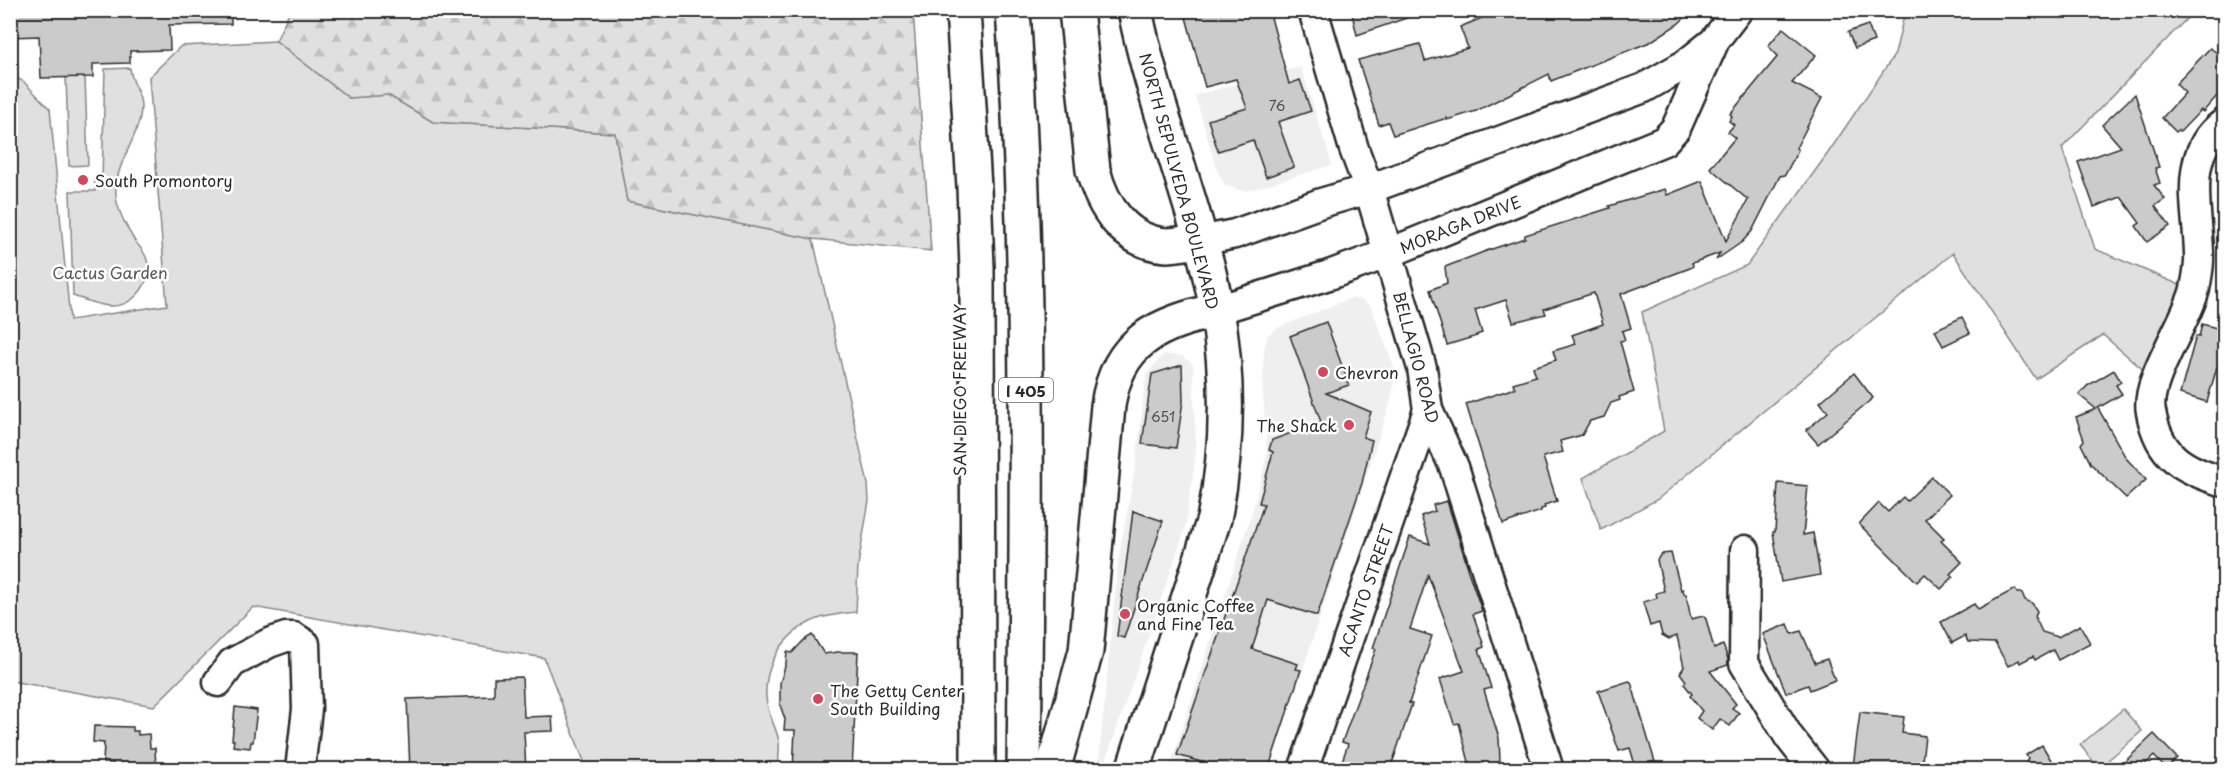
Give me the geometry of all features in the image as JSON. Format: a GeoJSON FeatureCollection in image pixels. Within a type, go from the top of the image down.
{"type":"FeatureCollection","features":[{"type":"Feature","properties":{"kind":"main road","name":"SAN DIEGO FREEWAY"},"geometry":{"type":"LineString","coordinates":[[944,10],[953,123],[958,244],[960,770]]}},
{"type":"Feature","properties":{"kind":"main road"},"geometry":{"type":"LineString","coordinates":[[963,10],[971,119],[977,268],[978,770]]}},
{"type":"Feature","properties":{"kind":"main road","name":"I 405"},"geometry":{"type":"LineString","coordinates":[[1013,10],[1020,111],[1026,277],[1024,770]]}},
{"type":"Feature","properties":{"kind":"main road"},"geometry":{"type":"LineString","coordinates":[[1076,10],[1093,170],[1103,201],[1123,226],[1138,237],[1166,245],[1200,241]]}},
{"type":"Feature","properties":{"kind":"main road","name":"NORTH SEPULVEDA BOULEVARD"},"geometry":{"type":"LineString","coordinates":[[1133,770],[1211,528],[1220,492],[1226,401],[1216,310],[1200,241],[1149,74],[1135,10]]}},
{"type":"Feature","properties":{"kind":"main road"},"geometry":{"type":"LineString","coordinates":[[1053,770],[1086,651],[1108,406],[1114,376],[1130,352],[1141,340],[1153,332],[1183,318],[1216,310]]}},
{"type":"Feature","properties":{"kind":"street","name":"BELLAGIO ROAD"},"geometry":{"type":"LineString","coordinates":[[1313,10],[1422,368],[1428,410],[1454,466],[1549,770]]}},
{"type":"Feature","properties":{"kind":"street","name":"MORAGA DRIVE"},"geometry":{"type":"LineString","coordinates":[[1200,241],[1234,234],[1321,203],[1369,189],[1654,83],[1686,64],[1714,40],[1738,10]]}},
{"type":"Feature","properties":{"kind":"street","name":"MORAGA DRIVE"},"geometry":{"type":"LineString","coordinates":[[1216,310],[1389,254],[1664,141],[1676,128],[1714,40]]}},
{"type":"Feature","properties":{"kind":"street"},"geometry":{"type":"LineString","coordinates":[[1654,83],[1668,89],[1679,100],[1684,110]]}},
{"type":"Feature","properties":{"kind":"street"},"geometry":{"type":"LineString","coordinates":[[2224,123],[2216,129],[2200,154],[2194,185],[2200,256],[2194,291],[2155,380],[2150,409],[2157,439],[2179,463],[2205,476],[2224,482]]}},
{"type":"Feature","properties":{"kind":"street","name":"ACANTO STREET"},"geometry":{"type":"LineString","coordinates":[[1303,770],[1428,410]]}},
{"type":"Feature","properties":{"kind":"street"},"geometry":{"type":"LineString","coordinates":[[1745,550],[1744,663],[1789,737],[1815,770]]}},
{"type":"Feature","properties":{"kind":"street"},"geometry":{"type":"LineString","coordinates":[[218,682],[232,663],[270,643],[286,637],[294,637],[305,644],[307,709],[300,770]]}},
{"type":"Feature","properties":{"kind":"shaded area"},"geometry":{"type":"Polygon","coordinates":[[[1301,67],[1332,165],[1247,191],[1224,184],[1217,170],[1195,95],[1301,67]]]}},
{"type":"Feature","properties":{"kind":"shaded area"},"geometry":{"type":"Polygon","coordinates":[[[1351,298],[1363,300],[1371,307],[1396,372],[1391,400],[1270,769],[1169,770],[1253,509],[1267,455],[1263,390],[1264,349],[1268,335],[1275,329],[1351,298]]]}},
{"type":"Feature","properties":{"kind":"shaded area"},"geometry":{"type":"Polygon","coordinates":[[[1164,354],[1182,356],[1193,364],[1196,453],[1185,529],[1103,769],[1098,770],[1118,561],[1136,464],[1146,375],[1164,354]]]}},
{"type":"Feature","properties":{"kind":"green space"},"geometry":{"type":"Polygon","coordinates":[[[290,10],[913,11],[931,251],[813,239],[627,201],[615,133],[433,122],[388,95],[349,98],[276,41],[290,10]]]}},
{"type":"Feature","properties":{"kind":"green space"},"geometry":{"type":"Polygon","coordinates":[[[1905,11],[2194,11],[2062,148],[2095,249],[2194,291],[2155,380],[2103,335],[2036,379],[1953,253],[1658,499],[1601,530],[1583,478],[1664,431],[1642,312],[1747,265],[1828,153],[1895,54],[1905,11]]]}},
{"type":"Feature","properties":{"kind":"green space"},"geometry":{"type":"Polygon","coordinates":[[[276,41],[349,98],[388,95],[433,122],[615,133],[627,201],[813,239],[868,484],[869,501],[858,565],[856,612],[824,617],[799,629],[781,647],[769,671],[766,697],[779,741],[778,769],[587,769],[544,658],[253,607],[154,706],[11,681],[10,74],[24,82],[50,109],[70,320],[167,305],[149,77],[181,46],[276,41]]]}},
{"type":"Feature","properties":{"kind":"green space","name":"Cactus Garden"},"geometry":{"type":"Polygon","coordinates":[[[130,68],[140,98],[140,119],[118,173],[116,196],[125,223],[146,258],[148,275],[141,291],[130,301],[122,305],[106,306],[73,296],[70,191],[95,191],[95,180],[102,179],[105,69],[130,68]]]}},
{"type":"Feature","properties":{"kind":"green space"},"geometry":{"type":"Polygon","coordinates":[[[66,77],[85,77],[88,165],[69,166],[66,77]]]}},
{"type":"Feature","properties":{"kind":"green space"},"geometry":{"type":"Polygon","coordinates":[[[2123,709],[2142,731],[2099,768],[2080,745],[2123,709]]]}},
{"type":"Feature","properties":{"kind":"building"},"geometry":{"type":"Polygon","coordinates":[[[10,10],[231,10],[231,24],[169,25],[170,50],[130,51],[130,63],[93,64],[93,77],[41,78],[39,36],[10,37],[10,10]]]}},
{"type":"Feature","properties":{"kind":"building"},"geometry":{"type":"Polygon","coordinates":[[[1184,10],[1269,10],[1289,84],[1300,80],[1311,111],[1278,122],[1294,167],[1266,177],[1253,140],[1218,151],[1208,120],[1247,108],[1236,79],[1205,87],[1184,10]]]}},
{"type":"Feature","properties":{"kind":"building"},"geometry":{"type":"Polygon","coordinates":[[[1351,10],[1421,10],[1421,13],[1357,35],[1351,10]]]}},
{"type":"Feature","properties":{"kind":"building"},"geometry":{"type":"Polygon","coordinates":[[[1501,10],[1693,10],[1678,24],[1650,42],[1551,81],[1549,74],[1476,111],[1393,135],[1388,122],[1379,125],[1358,60],[1420,44],[1425,61],[1468,48],[1460,27],[1501,10]]]}},
{"type":"Feature","properties":{"kind":"building"},"geometry":{"type":"Polygon","coordinates":[[[1868,25],[1874,41],[1855,48],[1848,32],[1868,25]]]}},
{"type":"Feature","properties":{"kind":"building"},"geometry":{"type":"Polygon","coordinates":[[[1783,28],[1816,55],[1792,83],[1822,98],[1785,175],[1780,176],[1752,231],[1742,242],[1716,260],[1720,253],[1692,263],[1693,266],[1690,268],[1621,294],[1631,328],[1622,331],[1625,340],[1620,341],[1634,392],[1619,397],[1620,400],[1611,403],[1604,417],[1590,421],[1582,435],[1560,441],[1563,452],[1543,457],[1557,501],[1544,505],[1545,508],[1541,511],[1503,524],[1466,404],[1515,388],[1513,383],[1536,376],[1533,367],[1556,360],[1553,351],[1576,344],[1572,335],[1603,324],[1594,293],[1544,309],[1546,314],[1513,322],[1506,300],[1475,310],[1482,333],[1447,345],[1430,290],[1447,283],[1445,267],[1525,238],[1525,235],[1610,208],[1609,206],[1665,189],[1667,195],[1702,181],[1726,241],[1748,200],[1710,168],[1735,138],[1728,132],[1734,125],[1729,121],[1732,116],[1730,114],[1778,56],[1768,46],[1783,28]]]}},
{"type":"Feature","properties":{"kind":"building"},"geometry":{"type":"Polygon","coordinates":[[[2210,48],[2224,58],[2224,88],[2203,112],[2201,110],[2180,132],[2178,130],[2176,132],[2162,118],[2185,93],[2176,84],[2210,48]]]}},
{"type":"Feature","properties":{"kind":"building"},"geometry":{"type":"Polygon","coordinates":[[[2135,94],[2159,167],[2155,168],[2160,183],[2154,185],[2165,199],[2155,206],[2170,226],[2147,242],[2136,226],[2140,223],[2121,197],[2094,207],[2078,162],[2121,147],[2102,125],[2135,94]]]}},
{"type":"Feature","properties":{"kind":"building"},"geometry":{"type":"Polygon","coordinates":[[[1962,317],[1970,333],[1943,346],[1935,330],[1962,317]]]}},
{"type":"Feature","properties":{"kind":"building"},"geometry":{"type":"Polygon","coordinates":[[[1326,322],[1349,385],[1326,393],[1371,412],[1363,437],[1372,440],[1362,483],[1317,616],[1268,600],[1252,649],[1298,664],[1296,669],[1301,670],[1268,770],[1208,770],[1204,763],[1177,755],[1264,504],[1259,503],[1273,452],[1269,450],[1272,440],[1321,422],[1290,336],[1326,322]]]}},
{"type":"Feature","properties":{"kind":"building"},"geometry":{"type":"Polygon","coordinates":[[[2202,324],[2224,330],[2224,369],[2217,367],[2207,402],[2180,394],[2196,336],[2199,337],[2202,324]]]}},
{"type":"Feature","properties":{"kind":"building"},"geometry":{"type":"Polygon","coordinates":[[[1182,365],[1183,401],[1176,448],[1142,444],[1152,374],[1182,365]]]}},
{"type":"Feature","properties":{"kind":"building"},"geometry":{"type":"Polygon","coordinates":[[[2114,370],[2121,382],[2116,385],[2122,394],[2098,408],[2126,458],[2146,480],[2126,498],[2091,464],[2081,444],[2084,440],[2076,417],[2096,409],[2079,395],[2087,386],[2114,370]]]}},
{"type":"Feature","properties":{"kind":"building"},"geometry":{"type":"Polygon","coordinates":[[[1854,373],[1873,398],[1818,444],[1806,430],[1828,412],[1820,402],[1854,373]]]}},
{"type":"Feature","properties":{"kind":"building"},"geometry":{"type":"Polygon","coordinates":[[[1932,477],[1950,495],[1925,519],[1944,538],[1941,541],[1962,562],[1950,574],[1953,577],[1941,589],[1925,574],[1917,582],[1859,524],[1879,503],[1888,512],[1903,497],[1907,501],[1932,477]]]}},
{"type":"Feature","properties":{"kind":"building"},"geometry":{"type":"Polygon","coordinates":[[[1778,483],[1808,486],[1803,535],[1813,533],[1820,575],[1781,582],[1773,532],[1775,532],[1778,483]]]}},
{"type":"Feature","properties":{"kind":"building"},"geometry":{"type":"Polygon","coordinates":[[[1447,501],[1482,611],[1473,614],[1484,647],[1479,649],[1491,688],[1484,690],[1499,738],[1500,761],[1497,764],[1497,770],[1471,770],[1459,723],[1454,724],[1440,679],[1464,671],[1428,575],[1410,629],[1432,636],[1409,703],[1412,704],[1390,770],[1339,770],[1348,744],[1342,742],[1376,649],[1373,648],[1410,537],[1430,544],[1421,516],[1435,511],[1433,505],[1447,501]]]}},
{"type":"Feature","properties":{"kind":"building"},"geometry":{"type":"Polygon","coordinates":[[[1133,511],[1163,521],[1124,638],[1117,636],[1133,511]]]}},
{"type":"Feature","properties":{"kind":"building"},"geometry":{"type":"Polygon","coordinates":[[[1671,553],[1681,590],[1683,589],[1686,594],[1691,619],[1703,616],[1706,619],[1714,649],[1723,645],[1728,659],[1728,665],[1710,671],[1736,704],[1732,708],[1739,713],[1730,726],[1720,719],[1712,730],[1697,718],[1702,711],[1690,696],[1692,694],[1684,684],[1686,681],[1680,673],[1684,667],[1677,636],[1669,639],[1662,635],[1659,623],[1650,626],[1643,602],[1657,598],[1656,593],[1664,591],[1657,560],[1661,554],[1671,553]]]}},
{"type":"Feature","properties":{"kind":"building"},"geometry":{"type":"Polygon","coordinates":[[[2015,589],[2017,593],[2022,593],[2025,600],[2032,603],[2037,611],[2035,617],[2042,632],[2058,637],[2080,625],[2090,643],[2058,660],[2053,650],[2035,660],[2033,656],[2008,666],[1995,643],[1968,642],[1965,636],[1952,643],[1941,622],[1974,604],[1978,609],[2015,589]]]}},
{"type":"Feature","properties":{"kind":"building"},"geometry":{"type":"Polygon","coordinates":[[[1788,624],[1792,634],[1801,631],[1815,663],[1827,659],[1835,680],[1810,690],[1808,685],[1786,693],[1763,634],[1788,624]]]}},
{"type":"Feature","properties":{"kind":"building","name":"The Getty Center South Building"},"geometry":{"type":"Polygon","coordinates":[[[812,635],[824,654],[858,652],[852,770],[793,770],[795,730],[784,730],[785,719],[780,705],[780,683],[787,652],[792,653],[812,635]]]}},
{"type":"Feature","properties":{"kind":"building"},"geometry":{"type":"Polygon","coordinates":[[[522,677],[524,717],[552,716],[553,731],[524,732],[526,770],[410,770],[407,699],[494,696],[494,678],[522,677]]]}},
{"type":"Feature","properties":{"kind":"building"},"geometry":{"type":"Polygon","coordinates":[[[1629,681],[1655,762],[1636,768],[1630,748],[1619,751],[1598,691],[1629,681]]]}},
{"type":"Feature","properties":{"kind":"building"},"geometry":{"type":"Polygon","coordinates":[[[235,707],[257,710],[253,742],[250,748],[233,746],[235,707]]]}},
{"type":"Feature","properties":{"kind":"building"},"geometry":{"type":"Polygon","coordinates":[[[1860,712],[1904,717],[1902,733],[1925,736],[1921,770],[1871,770],[1853,767],[1860,712]]]}},
{"type":"Feature","properties":{"kind":"building"},"geometry":{"type":"Polygon","coordinates":[[[94,726],[133,727],[133,731],[138,731],[138,735],[149,734],[150,748],[155,748],[156,770],[113,770],[113,763],[103,763],[104,743],[93,742],[94,726]]]}},
{"type":"Feature","properties":{"kind":"building"},"geometry":{"type":"Polygon","coordinates":[[[2154,734],[2177,758],[2166,769],[2154,756],[2139,770],[2116,770],[2154,734]]]}},
{"type":"Feature","properties":{"kind":"building"},"geometry":{"type":"Polygon","coordinates":[[[2042,745],[2057,770],[2023,770],[2028,758],[2026,755],[2042,745]]]}},
{"type":"Feature","properties":{"kind":"place","name":"South Promontory"},"geometry":{"type":"Point","coordinates":[83,180]}},
{"type":"Feature","properties":{"kind":"place","name":"Chevron"},"geometry":{"type":"Point","coordinates":[1323,372]}},
{"type":"Feature","properties":{"kind":"place","name":"The Shack"},"geometry":{"type":"Point","coordinates":[1349,425]}},
{"type":"Feature","properties":{"kind":"place","name":"Organic Coffee and Fine Tea"},"geometry":{"type":"Point","coordinates":[1125,614]}},
{"type":"Feature","properties":{"kind":"place","name":"The Getty Center South Building"},"geometry":{"type":"Point","coordinates":[818,699]}}]}
